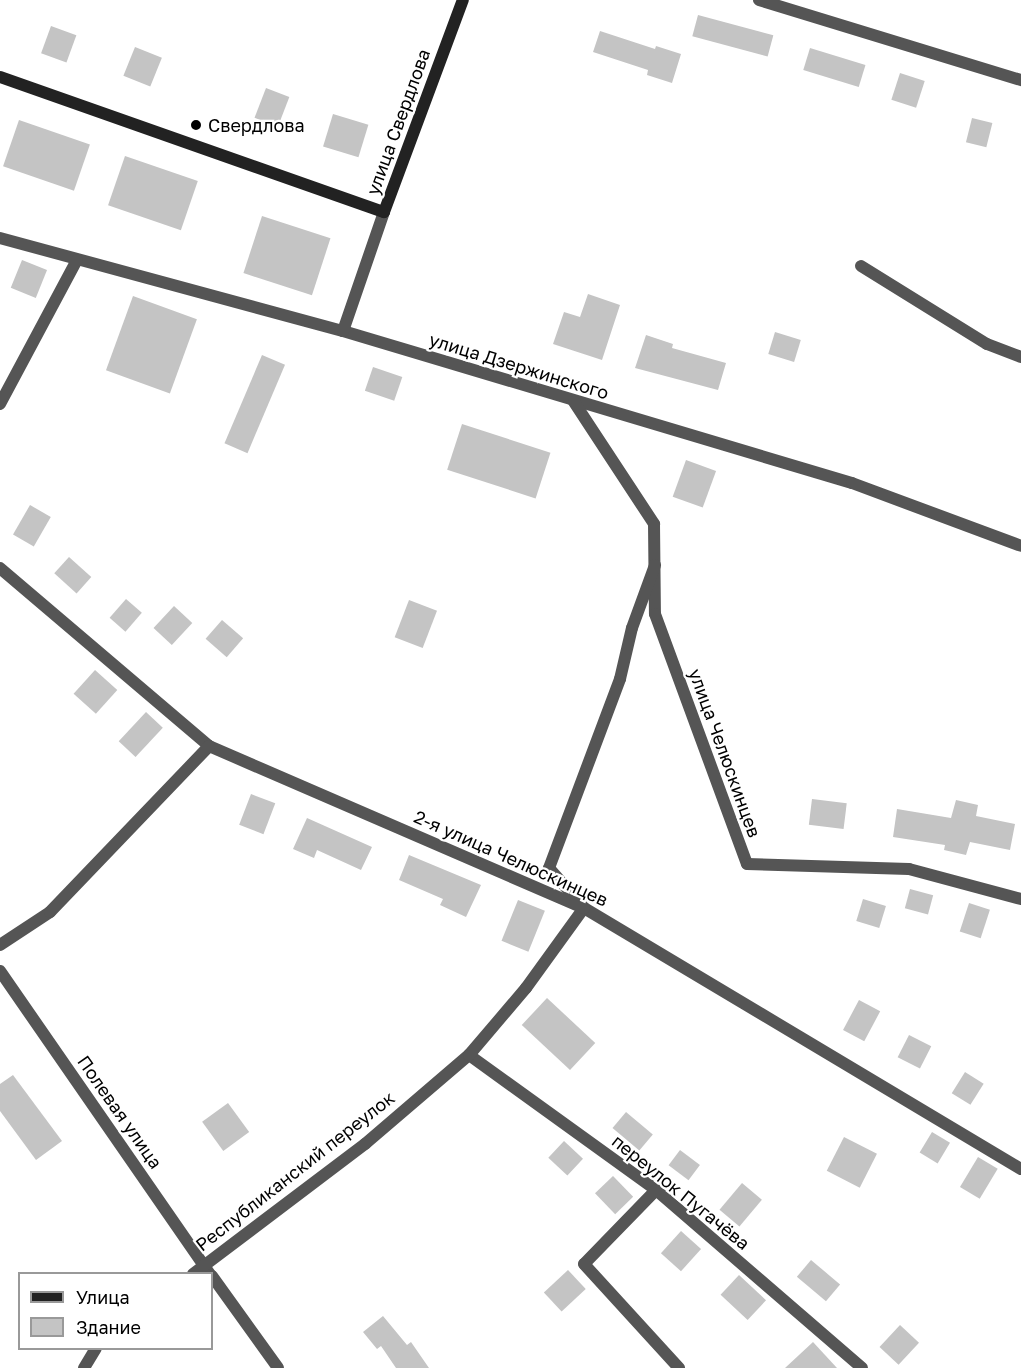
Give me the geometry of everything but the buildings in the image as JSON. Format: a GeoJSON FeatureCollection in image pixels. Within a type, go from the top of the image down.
{"type":"FeatureCollection","features":[{"type":"Feature","properties":{"kind":"street","name":"улица Свердлова"},"geometry":{"type":"LineString","coordinates":[[0,77],[384,212],[463,0]]}},
{"type":"Feature","properties":{"kind":"street"},"geometry":{"type":"LineString","coordinates":[[759,0],[1021,80]]}},
{"type":"Feature","properties":{"kind":"street"},"geometry":{"type":"LineString","coordinates":[[343,331],[384,212]]}},
{"type":"Feature","properties":{"kind":"street","name":"улица Дзержинского"},"geometry":{"type":"LineString","coordinates":[[0,238],[343,331],[574,402],[852,483],[1021,546]]}},
{"type":"Feature","properties":{"kind":"street"},"geometry":{"type":"LineString","coordinates":[[0,404],[77,260]]}},
{"type":"Feature","properties":{"kind":"street"},"geometry":{"type":"LineString","coordinates":[[861,266],[987,344],[1021,357]]}},
{"type":"Feature","properties":{"kind":"street","name":"улица Челюскинцев"},"geometry":{"type":"LineString","coordinates":[[574,402],[654,524],[655,614],[747,864],[909,869],[1021,899]]}},
{"type":"Feature","properties":{"kind":"street"},"geometry":{"type":"LineString","coordinates":[[585,908],[549,868],[620,679],[632,628],[655,565]]}},
{"type":"Feature","properties":{"kind":"street","name":"2-я улица Челюскинцев"},"geometry":{"type":"LineString","coordinates":[[0,568],[209,746],[585,908],[1021,1169]]}},
{"type":"Feature","properties":{"kind":"street"},"geometry":{"type":"LineString","coordinates":[[0,945],[50,912],[209,746]]}},
{"type":"Feature","properties":{"kind":"street","name":"Республиканский переулок"},"geometry":{"type":"LineString","coordinates":[[208,1271],[365,1144],[469,1055],[526,988],[585,908]]}},
{"type":"Feature","properties":{"kind":"street","name":"Полевая улица"},"geometry":{"type":"LineString","coordinates":[[0,971],[208,1271]]}},
{"type":"Feature","properties":{"kind":"street","name":"переулок Пугачёва"},"geometry":{"type":"LineString","coordinates":[[469,1055],[656,1190],[862,1368]]}},
{"type":"Feature","properties":{"kind":"street"},"geometry":{"type":"LineString","coordinates":[[656,1190],[584,1264],[679,1368]]}},
{"type":"Feature","properties":{"kind":"street","name":"Полевая улица"},"geometry":{"type":"LineString","coordinates":[[213,1278],[278,1368]]}},
{"type":"Feature","properties":{"kind":"street"},"geometry":{"type":"LineString","coordinates":[[84,1368],[94,1350]]}},
{"type":"Feature","properties":{"kind":"place","name":"Свердлова"},"geometry":{"type":"Point","coordinates":[196,125]}}]}
